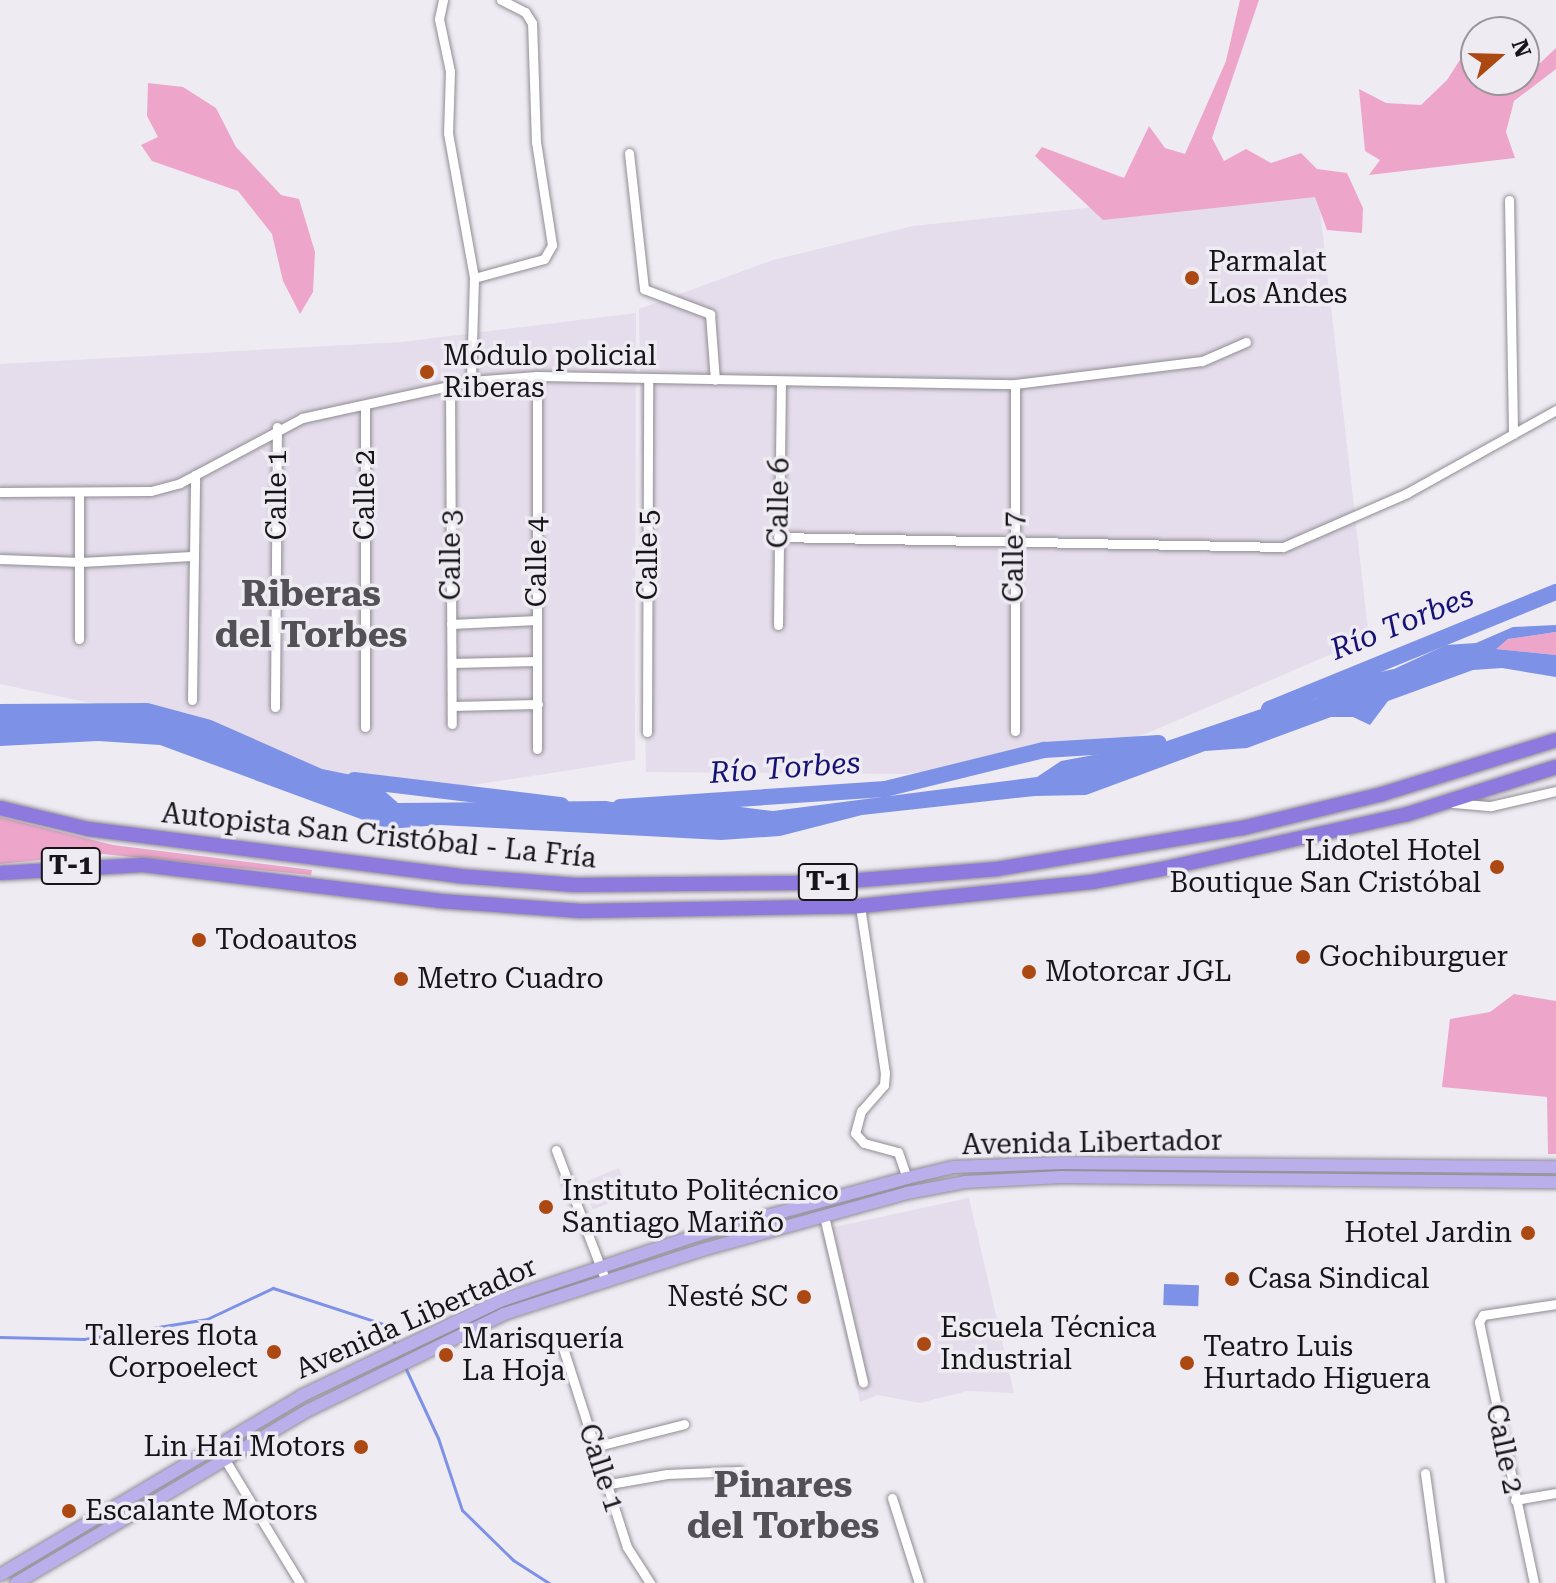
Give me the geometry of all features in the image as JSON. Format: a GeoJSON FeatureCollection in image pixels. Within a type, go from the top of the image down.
{"type":"FeatureCollection","features":[{"type":"Feature","properties":{"kind":"highway","name":"Autopista San Cristóbal - La Fría"},"geometry":{"type":"LineString","coordinates":[[0,808],[88,829],[458,876],[575,885],[824,883],[997,869],[1243,828],[1382,794],[1556,740]]}},
{"type":"Feature","properties":{"kind":"highway","name":"Autopista San Cristóbal - La Fría"},"geometry":{"type":"LineString","coordinates":[[0,873],[143,865],[439,901],[581,911],[860,906],[1106,879],[1322,837],[1556,767]]}},
{"type":"Feature","properties":{"kind":"main road","name":"Avenida Libertador"},"geometry":{"type":"LineString","coordinates":[[0,1575],[349,1370],[500,1301],[907,1178],[953,1167],[1062,1163],[1556,1167]]}},
{"type":"Feature","properties":{"kind":"main road","name":"Avenida Libertador"},"geometry":{"type":"LineString","coordinates":[[16,1583],[224,1458],[425,1351],[602,1272],[907,1193],[997,1179],[1286,1177],[1556,1182]]}},
{"type":"Feature","properties":{"kind":"street"},"geometry":{"type":"LineString","coordinates":[[443,0],[439,19],[450,71],[448,133],[474,278],[471,381]]}},
{"type":"Feature","properties":{"kind":"street"},"geometry":{"type":"LineString","coordinates":[[474,278],[544,259],[552,245],[536,142],[532,23],[525,12],[501,0]]}},
{"type":"Feature","properties":{"kind":"street"},"geometry":{"type":"LineString","coordinates":[[629,153],[644,289],[710,314],[715,380]]}},
{"type":"Feature","properties":{"kind":"street"},"geometry":{"type":"LineString","coordinates":[[1509,200],[1513,434]]}},
{"type":"Feature","properties":{"kind":"street"},"geometry":{"type":"LineString","coordinates":[[0,492],[151,491],[195,475],[277,427],[471,381],[537,376],[1015,384],[1202,361],[1246,342]]}},
{"type":"Feature","properties":{"kind":"street","name":"Calle 4"},"geometry":{"type":"LineString","coordinates":[[537,376],[537,749]]}},
{"type":"Feature","properties":{"kind":"street","name":"Calle 5"},"geometry":{"type":"LineString","coordinates":[[647,732],[648,378]]}},
{"type":"Feature","properties":{"kind":"street","name":"Calle 6"},"geometry":{"type":"LineString","coordinates":[[778,625],[781,381]]}},
{"type":"Feature","properties":{"kind":"street","name":"Calle 7"},"geometry":{"type":"LineString","coordinates":[[1015,384],[1015,731]]}},
{"type":"Feature","properties":{"kind":"street","name":"Calle 3"},"geometry":{"type":"LineString","coordinates":[[450,385],[452,724]]}},
{"type":"Feature","properties":{"kind":"street","name":"Calle 2"},"geometry":{"type":"LineString","coordinates":[[365,407],[365,727]]}},
{"type":"Feature","properties":{"kind":"street"},"geometry":{"type":"LineString","coordinates":[[778,537],[1283,547],[1395,499],[1556,410]]}},
{"type":"Feature","properties":{"kind":"street","name":"Calle 1"},"geometry":{"type":"LineString","coordinates":[[275,707],[277,427]]}},
{"type":"Feature","properties":{"kind":"street"},"geometry":{"type":"LineString","coordinates":[[192,700],[195,475]]}},
{"type":"Feature","properties":{"kind":"street"},"geometry":{"type":"LineString","coordinates":[[79,492],[79,639]]}},
{"type":"Feature","properties":{"kind":"street"},"geometry":{"type":"LineString","coordinates":[[0,559],[81,562],[192,556]]}},
{"type":"Feature","properties":{"kind":"street"},"geometry":{"type":"LineString","coordinates":[[451,624],[537,620]]}},
{"type":"Feature","properties":{"kind":"street"},"geometry":{"type":"LineString","coordinates":[[452,663],[537,661]]}},
{"type":"Feature","properties":{"kind":"street"},"geometry":{"type":"LineString","coordinates":[[452,706],[538,704]]}},
{"type":"Feature","properties":{"kind":"street"},"geometry":{"type":"LineString","coordinates":[[1446,802],[1491,806],[1556,791]]}},
{"type":"Feature","properties":{"kind":"street"},"geometry":{"type":"LineString","coordinates":[[860,906],[885,1073],[884,1085],[861,1111],[855,1133],[864,1143],[898,1152],[907,1178]]}},
{"type":"Feature","properties":{"kind":"street"},"geometry":{"type":"LineString","coordinates":[[556,1150],[602,1272]]}},
{"type":"Feature","properties":{"kind":"street"},"geometry":{"type":"LineString","coordinates":[[824,1216],[863,1382]]}},
{"type":"Feature","properties":{"kind":"street","name":"Calle 2"},"geometry":{"type":"LineString","coordinates":[[1534,1583],[1479,1326],[1483,1315],[1556,1304]]}},
{"type":"Feature","properties":{"kind":"street","name":"Calle 1"},"geometry":{"type":"LineString","coordinates":[[563,1348],[604,1485],[627,1547],[650,1583]]}},
{"type":"Feature","properties":{"kind":"street"},"geometry":{"type":"LineString","coordinates":[[594,1447],[684,1424]]}},
{"type":"Feature","properties":{"kind":"street"},"geometry":{"type":"LineString","coordinates":[[224,1458],[300,1583]]}},
{"type":"Feature","properties":{"kind":"street"},"geometry":{"type":"LineString","coordinates":[[604,1485],[667,1474],[740,1471]]}},
{"type":"Feature","properties":{"kind":"street"},"geometry":{"type":"LineString","coordinates":[[1425,1473],[1440,1583]]}},
{"type":"Feature","properties":{"kind":"street"},"geometry":{"type":"LineString","coordinates":[[1515,1500],[1556,1493]]}},
{"type":"Feature","properties":{"kind":"street"},"geometry":{"type":"LineString","coordinates":[[892,1498],[919,1583]]}},
{"type":"Feature","properties":{"kind":"shaded area"},"geometry":{"type":"Polygon","coordinates":[[[1240,0],[1259,0],[1212,138],[1224,161],[1246,149],[1271,163],[1301,153],[1317,169],[1347,173],[1363,208],[1362,233],[1327,230],[1315,197],[1103,220],[1035,156],[1042,147],[1124,178],[1149,126],[1165,148],[1185,154],[1226,61],[1240,0]]]}},
{"type":"Feature","properties":{"kind":"shaded area"},"geometry":{"type":"Polygon","coordinates":[[[1556,48],[1556,69],[1540,81],[1540,63],[1556,48]]]}},
{"type":"Feature","properties":{"kind":"shaded area"},"geometry":{"type":"Polygon","coordinates":[[[1460,60],[1460,96],[1521,96],[1514,101],[1506,132],[1515,158],[1369,175],[1380,160],[1365,151],[1359,89],[1386,103],[1421,105],[1447,80],[1460,60]]]}},
{"type":"Feature","properties":{"kind":"shaded area"},"geometry":{"type":"Polygon","coordinates":[[[148,83],[183,87],[216,108],[236,147],[281,195],[299,199],[315,252],[313,292],[300,314],[283,281],[272,234],[238,191],[152,161],[141,145],[158,137],[147,116],[148,83]]]}},
{"type":"Feature","properties":{"kind":"shaded area"},"geometry":{"type":"Polygon","coordinates":[[[1317,184],[1369,638],[1122,744],[905,774],[646,772],[639,309],[773,260],[913,226],[1317,184]]]}},
{"type":"Feature","properties":{"kind":"shaded area"},"geometry":{"type":"Polygon","coordinates":[[[636,313],[635,760],[415,794],[348,779],[191,724],[0,684],[0,364],[401,342],[636,313]]]}},
{"type":"Feature","properties":{"kind":"shaded area"},"geometry":{"type":"Polygon","coordinates":[[[1556,632],[1556,655],[1495,649],[1508,639],[1556,632]]]}},
{"type":"Feature","properties":{"kind":"shaded area"},"geometry":{"type":"Polygon","coordinates":[[[0,817],[113,845],[312,870],[311,875],[103,854],[0,864],[0,817]]]}},
{"type":"Feature","properties":{"kind":"shaded area"},"geometry":{"type":"Polygon","coordinates":[[[1514,994],[1556,1001],[1556,1154],[1548,1154],[1547,1097],[1442,1087],[1450,1019],[1490,1012],[1514,994]]]}},
{"type":"Feature","properties":{"kind":"shaded area","name":"Instituto Politécnico Santiago Mariño"},"geometry":{"type":"Polygon","coordinates":[[[619,1168],[630,1195],[593,1210],[582,1183],[619,1168]]]}},
{"type":"Feature","properties":{"kind":"shaded area","name":"Escuela Técnica Industrial"},"geometry":{"type":"Polygon","coordinates":[[[969,1198],[1014,1393],[967,1391],[920,1403],[878,1395],[860,1402],[820,1230],[969,1198]]]}},
{"type":"Feature","properties":{"kind":"water"},"geometry":{"type":"Polygon","coordinates":[[[1556,625],[1556,632],[1508,639],[1496,649],[1556,655],[1556,677],[1502,668],[1473,670],[1388,701],[1370,725],[1353,717],[1331,717],[1247,748],[1205,751],[1086,795],[1035,796],[862,815],[780,836],[721,840],[440,825],[388,829],[160,745],[98,741],[0,746],[0,704],[148,703],[211,720],[322,769],[371,779],[398,803],[606,801],[666,811],[725,805],[773,811],[1037,777],[1061,761],[1164,742],[1279,703],[1315,699],[1353,678],[1394,669],[1446,645],[1476,643],[1513,627],[1556,625]]]}},
{"type":"Feature","properties":{"kind":"water"},"geometry":{"type":"Polygon","coordinates":[[[1164,1284],[1199,1285],[1198,1306],[1163,1305],[1164,1284]]]}},
{"type":"Feature","properties":{"kind":"waterway","name":"Río Torbes"},"geometry":{"type":"LineString","coordinates":[[1269,709],[1556,592]]}},
{"type":"Feature","properties":{"kind":"waterway","name":"Río Torbes"},"geometry":{"type":"LineString","coordinates":[[620,807],[885,789],[1044,750],[1159,743]]}},
{"type":"Feature","properties":{"kind":"waterway","name":"Río Torbes"},"geometry":{"type":"LineString","coordinates":[[354,780],[561,805]]}},
{"type":"Feature","properties":{"kind":"waterway"},"geometry":{"type":"LineString","coordinates":[[0,1337],[84,1339],[207,1319],[273,1288],[389,1326],[394,1342]]}},
{"type":"Feature","properties":{"kind":"waterway"},"geometry":{"type":"LineString","coordinates":[[405,1367],[438,1438],[462,1510],[513,1560],[549,1583]]}},
{"type":"Feature","properties":{"kind":"place","name":"Parmalat Los Andes"},"geometry":{"type":"Point","coordinates":[1192,278]}},
{"type":"Feature","properties":{"kind":"place","name":"Módulo policial Riberas"},"geometry":{"type":"Point","coordinates":[427,372]}},
{"type":"Feature","properties":{"kind":"place","name":"Lidotel Hotel Boutique San Cristóbal"},"geometry":{"type":"Point","coordinates":[1497,867]}},
{"type":"Feature","properties":{"kind":"place","name":"Todoautos"},"geometry":{"type":"Point","coordinates":[199,940]}},
{"type":"Feature","properties":{"kind":"place","name":"Gochiburguer"},"geometry":{"type":"Point","coordinates":[1303,957]}},
{"type":"Feature","properties":{"kind":"place","name":"Motorcar JGL"},"geometry":{"type":"Point","coordinates":[1029,972]}},
{"type":"Feature","properties":{"kind":"place","name":"Metro Cuadro"},"geometry":{"type":"Point","coordinates":[401,979]}},
{"type":"Feature","properties":{"kind":"place","name":"Instituto Politécnico Santiago Mariño"},"geometry":{"type":"Point","coordinates":[546,1207]}},
{"type":"Feature","properties":{"kind":"place","name":"Hotel Jardin"},"geometry":{"type":"Point","coordinates":[1528,1233]}},
{"type":"Feature","properties":{"kind":"place","name":"Casa Sindical"},"geometry":{"type":"Point","coordinates":[1232,1279]}},
{"type":"Feature","properties":{"kind":"place","name":"Nesté SC"},"geometry":{"type":"Point","coordinates":[804,1297]}},
{"type":"Feature","properties":{"kind":"place","name":"Escuela Técnica Industrial"},"geometry":{"type":"Point","coordinates":[924,1344]}},
{"type":"Feature","properties":{"kind":"place","name":"Talleres flota Corpoelect"},"geometry":{"type":"Point","coordinates":[274,1352]}},
{"type":"Feature","properties":{"kind":"place","name":"Marisquería La Hoja"},"geometry":{"type":"Point","coordinates":[446,1355]}},
{"type":"Feature","properties":{"kind":"place","name":"Teatro Luis Hurtado Higuera"},"geometry":{"type":"Point","coordinates":[1187,1363]}},
{"type":"Feature","properties":{"kind":"place","name":"Lin Hai Motors"},"geometry":{"type":"Point","coordinates":[361,1447]}},
{"type":"Feature","properties":{"kind":"place","name":"Escalante Motors"},"geometry":{"type":"Point","coordinates":[69,1511]}},
{"type":"Feature","properties":{"kind":"district","name":"Riberas del Torbes"},"geometry":{"type":"Point","coordinates":[311,614]}},
{"type":"Feature","properties":{"kind":"district","name":"Pinares del Torbes"},"geometry":{"type":"Point","coordinates":[783,1506]}}]}
